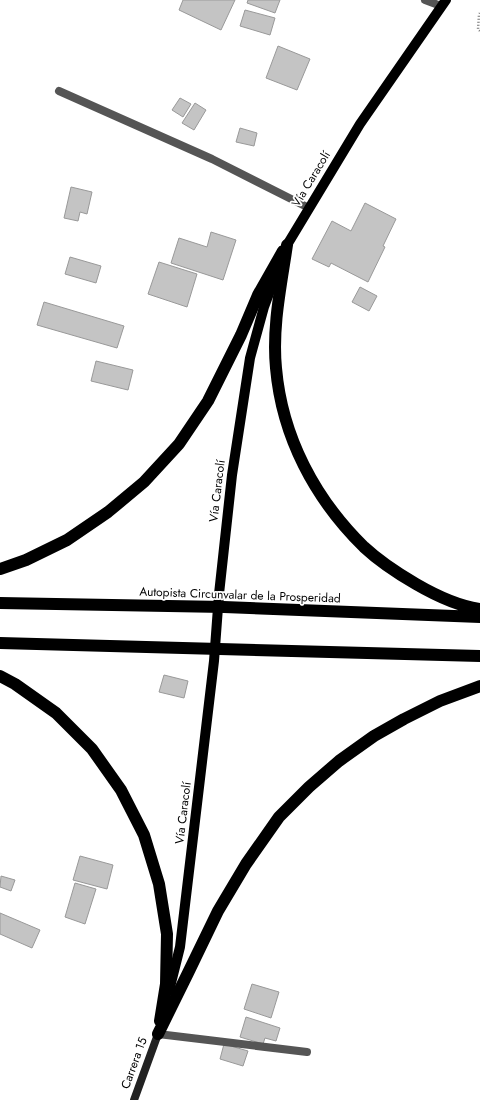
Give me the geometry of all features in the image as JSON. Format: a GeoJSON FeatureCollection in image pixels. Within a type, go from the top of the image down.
{"type":"FeatureCollection","features":[{"type":"Feature","properties":{"kind":"highway"},"geometry":{"type":"LineString","coordinates":[[0,569],[26,560],[67,540],[108,512],[144,482],[178,444],[208,401],[241,335],[258,295],[287,245]]}},
{"type":"Feature","properties":{"kind":"highway"},"geometry":{"type":"LineString","coordinates":[[287,245],[275,328],[276,369],[282,409],[295,448],[313,485],[337,518],[365,548],[397,573],[432,593],[470,608],[480,609]]}},
{"type":"Feature","properties":{"kind":"highway","name":"Autopista Circunvalar de la Prosperidad"},"geometry":{"type":"LineString","coordinates":[[0,603],[224,607],[480,617]]}},
{"type":"Feature","properties":{"kind":"highway"},"geometry":{"type":"LineString","coordinates":[[0,643],[480,656]]}},
{"type":"Feature","properties":{"kind":"highway"},"geometry":{"type":"LineString","coordinates":[[0,676],[15,684],[56,713],[92,749],[121,790],[144,835],[159,884],[167,934],[166,984],[158,1034]]}},
{"type":"Feature","properties":{"kind":"highway"},"geometry":{"type":"LineString","coordinates":[[158,1034],[218,911],[246,864],[279,817],[339,761],[374,736],[440,701],[480,686]]}},
{"type":"Feature","properties":{"kind":"main road","name":"Vía Caracolí"},"geometry":{"type":"LineString","coordinates":[[158,1034],[180,947],[212,676],[232,475],[250,358],[264,307],[287,245],[360,124],[443,3]]}},
{"type":"Feature","properties":{"kind":"main road","name":"Carrera 15"},"geometry":{"type":"LineString","coordinates":[[134,1100],[158,1034]]}},
{"type":"Feature","properties":{"kind":"street"},"geometry":{"type":"LineString","coordinates":[[425,0],[443,3]]}},
{"type":"Feature","properties":{"kind":"street"},"geometry":{"type":"LineString","coordinates":[[59,91],[212,159],[309,208]]}},
{"type":"Feature","properties":{"kind":"street"},"geometry":{"type":"LineString","coordinates":[[158,1034],[307,1052]]}},
{"type":"Feature","properties":{"kind":"path"},"geometry":{"type":"LineString","coordinates":[[480,13],[478,29],[480,31]]}},
{"type":"Feature","properties":{"kind":"building"},"geometry":{"type":"Polygon","coordinates":[[[183,0],[235,0],[221,30],[179,10],[183,0]]]}},
{"type":"Feature","properties":{"kind":"building"},"geometry":{"type":"Polygon","coordinates":[[[248,0],[280,0],[275,13],[247,3],[248,0]]]}},
{"type":"Feature","properties":{"kind":"building"},"geometry":{"type":"Polygon","coordinates":[[[245,10],[275,18],[270,35],[240,26],[245,10]]]}},
{"type":"Feature","properties":{"kind":"building"},"geometry":{"type":"Polygon","coordinates":[[[278,46],[310,59],[297,90],[266,78],[278,46]]]}},
{"type":"Feature","properties":{"kind":"building"},"geometry":{"type":"Polygon","coordinates":[[[180,98],[191,104],[183,117],[172,110],[180,98]]]}},
{"type":"Feature","properties":{"kind":"building"},"geometry":{"type":"Polygon","coordinates":[[[195,103],[206,110],[194,130],[182,123],[195,103]]]}},
{"type":"Feature","properties":{"kind":"building"},"geometry":{"type":"Polygon","coordinates":[[[240,128],[257,133],[254,146],[236,142],[240,128]]]}},
{"type":"Feature","properties":{"kind":"building"},"geometry":{"type":"Polygon","coordinates":[[[71,187],[92,192],[87,214],[80,212],[78,221],[64,218],[71,187]]]}},
{"type":"Feature","properties":{"kind":"building"},"geometry":{"type":"Polygon","coordinates":[[[365,203],[396,219],[383,246],[385,247],[368,282],[331,263],[329,267],[312,259],[332,221],[351,231],[365,203]]]}},
{"type":"Feature","properties":{"kind":"building"},"geometry":{"type":"Polygon","coordinates":[[[211,232],[236,240],[223,280],[171,263],[179,238],[207,247],[211,232]]]}},
{"type":"Feature","properties":{"kind":"building"},"geometry":{"type":"Polygon","coordinates":[[[70,257],[101,266],[96,283],[65,274],[70,257]]]}},
{"type":"Feature","properties":{"kind":"building"},"geometry":{"type":"Polygon","coordinates":[[[159,262],[197,274],[187,307],[148,294],[159,262]]]}},
{"type":"Feature","properties":{"kind":"building"},"geometry":{"type":"Polygon","coordinates":[[[360,287],[377,296],[369,311],[352,302],[360,287]]]}},
{"type":"Feature","properties":{"kind":"building"},"geometry":{"type":"Polygon","coordinates":[[[44,302],[124,326],[117,348],[37,325],[44,302]]]}},
{"type":"Feature","properties":{"kind":"building"},"geometry":{"type":"Polygon","coordinates":[[[96,361],[133,370],[128,390],[91,381],[96,361]]]}},
{"type":"Feature","properties":{"kind":"building"},"geometry":{"type":"Polygon","coordinates":[[[164,675],[188,681],[184,698],[159,692],[164,675]]]}},
{"type":"Feature","properties":{"kind":"building"},"geometry":{"type":"Polygon","coordinates":[[[80,856],[113,865],[107,889],[73,880],[80,856]]]}},
{"type":"Feature","properties":{"kind":"building"},"geometry":{"type":"Polygon","coordinates":[[[1,876],[15,880],[11,891],[0,887],[1,876]]]}},
{"type":"Feature","properties":{"kind":"building"},"geometry":{"type":"Polygon","coordinates":[[[75,883],[96,889],[85,924],[65,917],[75,883]]]}},
{"type":"Feature","properties":{"kind":"building"},"geometry":{"type":"Polygon","coordinates":[[[0,913],[40,930],[32,948],[0,934],[0,913]]]}},
{"type":"Feature","properties":{"kind":"building"},"geometry":{"type":"Polygon","coordinates":[[[252,984],[279,992],[271,1018],[244,1009],[252,984]]]}},
{"type":"Feature","properties":{"kind":"building"},"geometry":{"type":"Polygon","coordinates":[[[246,1017],[280,1028],[276,1041],[265,1038],[263,1044],[240,1037],[246,1017]]]}},
{"type":"Feature","properties":{"kind":"building"},"geometry":{"type":"Polygon","coordinates":[[[224,1044],[248,1051],[243,1066],[220,1059],[224,1044]]]}}]}
